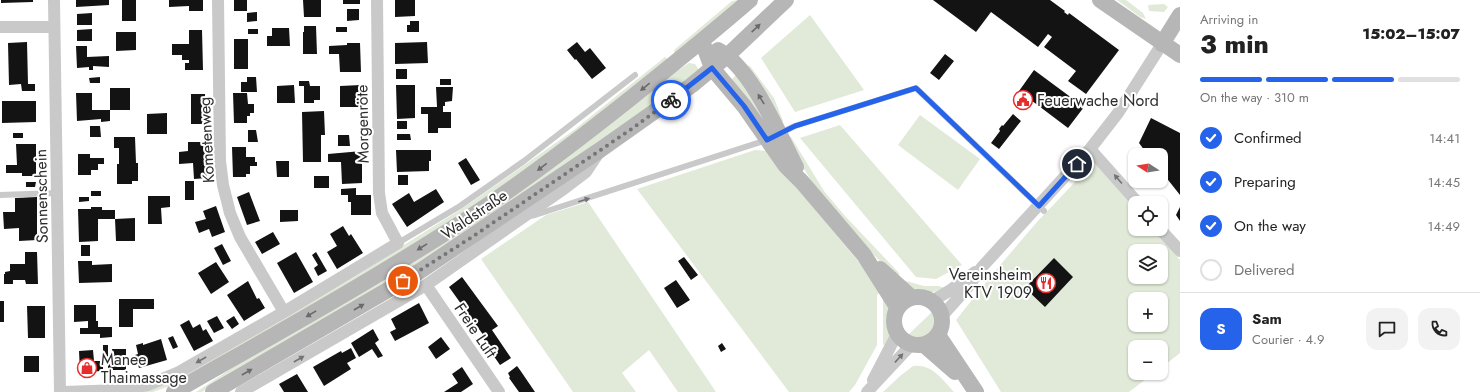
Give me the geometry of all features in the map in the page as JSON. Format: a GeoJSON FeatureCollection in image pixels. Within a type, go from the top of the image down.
{"type":"FeatureCollection","features":[{"type":"Feature","properties":{"kind":"main road","name":"Waldstraße"},"geometry":{"type":"LineString","coordinates":[[174,392],[407,257],[465,220],[582,138],[702,41],[750,0]]}},
{"type":"Feature","properties":{"kind":"main road","name":"Waldstraße"},"geometry":{"type":"LineString","coordinates":[[213,392],[417,273],[600,150],[692,85],[728,55],[786,0]]}},
{"type":"Feature","properties":{"kind":"main road"},"geometry":{"type":"LineString","coordinates":[[1100,0],[1180,55]]}},
{"type":"Feature","properties":{"kind":"main road"},"geometry":{"type":"LineString","coordinates":[[1162,44],[1180,15]]}},
{"type":"Feature","properties":{"kind":"main road"},"geometry":{"type":"LineString","coordinates":[[702,41],[728,55],[739,67],[761,98],[773,136]]}},
{"type":"Feature","properties":{"kind":"main road"},"geometry":{"type":"LineString","coordinates":[[702,41],[712,68],[744,106],[773,136],[802,182],[864,255],[911,297]]}},
{"type":"Feature","properties":{"kind":"main road"},"geometry":{"type":"LineString","coordinates":[[864,255],[897,307]]}},
{"type":"Feature","properties":{"kind":"main road"},"geometry":{"type":"LineString","coordinates":[[918,345],[932,341],[938,334],[941,329],[942,316],[932,301],[918,296],[911,297],[903,301],[897,307],[893,316],[893,326],[897,334],[903,341],[918,345],[975,391]]}},
{"type":"Feature","properties":{"kind":"main road"},"geometry":{"type":"LineString","coordinates":[[938,334],[975,391]]}},
{"type":"Feature","properties":{"kind":"street","name":"Sonnenschein"},"geometry":{"type":"LineString","coordinates":[[54,0],[60,392]]}},
{"type":"Feature","properties":{"kind":"street","name":"Kometenweg"},"geometry":{"type":"LineString","coordinates":[[218,0],[220,161],[223,185],[230,213],[240,236],[284,312]]}},
{"type":"Feature","properties":{"kind":"street","name":"Morgenröte"},"geometry":{"type":"LineString","coordinates":[[377,0],[379,193],[382,213],[398,243]]}},
{"type":"Feature","properties":{"kind":"street"},"geometry":{"type":"LineString","coordinates":[[0,27],[54,27]]}},
{"type":"Feature","properties":{"kind":"street"},"geometry":{"type":"LineString","coordinates":[[932,301],[949,291],[982,267],[1094,152],[1162,44]]}},
{"type":"Feature","properties":{"kind":"street","name":"Waldstraße"},"geometry":{"type":"LineString","coordinates":[[241,392],[426,285],[526,216],[586,172],[600,150]]}},
{"type":"Feature","properties":{"kind":"street"},"geometry":{"type":"LineString","coordinates":[[1094,152],[1132,196]]}},
{"type":"Feature","properties":{"kind":"street"},"geometry":{"type":"LineString","coordinates":[[1166,236],[1180,251]]}},
{"type":"Feature","properties":{"kind":"street","name":"Waldstraße"},"geometry":{"type":"LineString","coordinates":[[64,392],[120,390],[148,385],[180,372],[284,312],[398,243]]}},
{"type":"Feature","properties":{"kind":"street"},"geometry":{"type":"LineString","coordinates":[[942,316],[968,287],[982,267]]}},
{"type":"Feature","properties":{"kind":"street","name":"Freie Luft"},"geometry":{"type":"LineString","coordinates":[[426,285],[499,392]]}},
{"type":"Feature","properties":{"kind":"street"},"geometry":{"type":"LineString","coordinates":[[867,392],[897,334]]}},
{"type":"Feature","properties":{"kind":"street"},"geometry":{"type":"LineString","coordinates":[[867,392],[918,345]]}},
{"type":"Feature","properties":{"kind":"lane","name":"Waldstraße"},"geometry":{"type":"LineString","coordinates":[[398,243],[460,206],[524,161],[635,75]]}},
{"type":"Feature","properties":{"kind":"lane"},"geometry":{"type":"LineString","coordinates":[[526,216],[535,215],[597,196],[773,136],[795,126],[916,88],[1041,208]]}},
{"type":"Feature","properties":{"kind":"lane"},"geometry":{"type":"LineString","coordinates":[[0,195],[57,193]]}},
{"type":"Feature","properties":{"kind":"green space"},"geometry":{"type":"Polygon","coordinates":[[[739,0],[675,55],[674,50],[732,1],[739,0]]]}},
{"type":"Feature","properties":{"kind":"green space"},"geometry":{"type":"Polygon","coordinates":[[[1117,0],[1126,0],[1143,13],[1146,19],[1140,17],[1117,0]]]}},
{"type":"Feature","properties":{"kind":"green space"},"geometry":{"type":"Polygon","coordinates":[[[1164,4],[1168,7],[1164,12],[1149,11],[1148,5],[1164,4]]]}},
{"type":"Feature","properties":{"kind":"green space"},"geometry":{"type":"Polygon","coordinates":[[[810,15],[864,90],[795,112],[761,58],[810,15]]]}},
{"type":"Feature","properties":{"kind":"green space"},"geometry":{"type":"Polygon","coordinates":[[[665,57],[669,60],[578,134],[468,211],[364,276],[175,384],[153,392],[131,392],[361,272],[466,206],[574,130],[665,57]]]}},
{"type":"Feature","properties":{"kind":"green space"},"geometry":{"type":"Polygon","coordinates":[[[689,63],[695,64],[699,70],[663,99],[414,268],[202,392],[196,392],[689,63]]]}},
{"type":"Feature","properties":{"kind":"green space"},"geometry":{"type":"Polygon","coordinates":[[[746,66],[750,66],[774,98],[783,121],[781,124],[746,66]]]}},
{"type":"Feature","properties":{"kind":"green space"},"geometry":{"type":"Polygon","coordinates":[[[737,74],[758,104],[767,131],[729,82],[737,74]]]}},
{"type":"Feature","properties":{"kind":"green space"},"geometry":{"type":"Polygon","coordinates":[[[920,115],[980,159],[958,190],[898,145],[920,115]]]}},
{"type":"Feature","properties":{"kind":"green space"},"geometry":{"type":"Polygon","coordinates":[[[840,125],[962,265],[936,279],[916,277],[800,138],[840,125]]]}},
{"type":"Feature","properties":{"kind":"green space"},"geometry":{"type":"Polygon","coordinates":[[[788,137],[791,137],[824,191],[845,216],[899,273],[899,276],[885,266],[865,246],[814,185],[801,164],[788,137]]]}},
{"type":"Feature","properties":{"kind":"green space"},"geometry":{"type":"Polygon","coordinates":[[[755,150],[767,151],[882,290],[877,295],[877,345],[855,385],[849,392],[789,392],[637,189],[755,150]]]}},
{"type":"Feature","properties":{"kind":"green space"},"geometry":{"type":"Polygon","coordinates":[[[1095,161],[1128,200],[1128,236],[1159,236],[1166,244],[1128,244],[1128,284],[1168,284],[1168,246],[1180,260],[1180,353],[1168,362],[1168,340],[1128,340],[1128,380],[1145,380],[1129,392],[1001,392],[956,320],[1037,222],[1095,161]]]}},
{"type":"Feature","properties":{"kind":"green space"},"geometry":{"type":"Polygon","coordinates":[[[588,202],[716,392],[678,392],[649,350],[622,373],[636,392],[573,392],[481,259],[546,215],[588,202]]]}},
{"type":"Feature","properties":{"kind":"green space"},"geometry":{"type":"Polygon","coordinates":[[[906,281],[924,286],[939,286],[944,288],[927,293],[913,289],[904,282],[906,281]]]}},
{"type":"Feature","properties":{"kind":"green space"},"geometry":{"type":"Polygon","coordinates":[[[883,298],[891,304],[888,321],[890,336],[886,348],[883,344],[883,298]]]}},
{"type":"Feature","properties":{"kind":"green space"},"geometry":{"type":"Polygon","coordinates":[[[932,312],[934,324],[929,333],[920,337],[908,335],[932,312]]]}},
{"type":"Feature","properties":{"kind":"green space"},"geometry":{"type":"Polygon","coordinates":[[[913,366],[926,367],[936,373],[954,392],[883,392],[913,366]]]}},
{"type":"Feature","properties":{"kind":"building"},"geometry":{"type":"Polygon","coordinates":[[[1,0],[33,0],[33,2],[1,3],[1,0]]]}},
{"type":"Feature","properties":{"kind":"building"},"geometry":{"type":"Polygon","coordinates":[[[76,0],[109,0],[109,5],[76,7],[76,0]]]}},
{"type":"Feature","properties":{"kind":"building"},"geometry":{"type":"Polygon","coordinates":[[[122,0],[136,0],[136,21],[122,21],[122,0]]]}},
{"type":"Feature","properties":{"kind":"building"},"geometry":{"type":"Polygon","coordinates":[[[169,0],[203,0],[203,11],[189,11],[189,6],[169,7],[169,0]]]}},
{"type":"Feature","properties":{"kind":"building"},"geometry":{"type":"Polygon","coordinates":[[[234,0],[247,0],[247,11],[234,11],[234,0]]]}},
{"type":"Feature","properties":{"kind":"building"},"geometry":{"type":"Polygon","coordinates":[[[303,0],[321,0],[321,17],[304,17],[303,0]]]}},
{"type":"Feature","properties":{"kind":"building"},"geometry":{"type":"Polygon","coordinates":[[[343,0],[360,0],[360,4],[343,4],[343,0]]]}},
{"type":"Feature","properties":{"kind":"building"},"geometry":{"type":"Polygon","coordinates":[[[395,0],[415,0],[415,16],[395,17],[395,0]]]}},
{"type":"Feature","properties":{"kind":"building"},"geometry":{"type":"Polygon","coordinates":[[[933,0],[1050,0],[1068,15],[1069,13],[1119,50],[1086,94],[1068,81],[1076,71],[1044,47],[1052,37],[1048,34],[1038,47],[991,12],[976,32],[933,0]]]}},
{"type":"Feature","properties":{"kind":"building"},"geometry":{"type":"Polygon","coordinates":[[[347,9],[359,9],[359,20],[347,21],[347,9]]]}},
{"type":"Feature","properties":{"kind":"building"},"geometry":{"type":"Polygon","coordinates":[[[257,12],[257,21],[247,22],[247,13],[257,12]]]}},
{"type":"Feature","properties":{"kind":"building"},"geometry":{"type":"Polygon","coordinates":[[[92,13],[92,25],[77,25],[77,14],[92,13]]]}},
{"type":"Feature","properties":{"kind":"building"},"geometry":{"type":"Polygon","coordinates":[[[410,21],[419,21],[419,32],[407,32],[407,25],[410,25],[410,21]]]}},
{"type":"Feature","properties":{"kind":"building"},"geometry":{"type":"Polygon","coordinates":[[[304,26],[316,26],[317,54],[303,54],[304,26]]]}},
{"type":"Feature","properties":{"kind":"building"},"geometry":{"type":"Polygon","coordinates":[[[336,27],[347,27],[347,32],[336,32],[336,27]]]}},
{"type":"Feature","properties":{"kind":"building"},"geometry":{"type":"Polygon","coordinates":[[[272,28],[289,28],[290,46],[267,46],[267,36],[272,36],[272,28]]]}},
{"type":"Feature","properties":{"kind":"building"},"geometry":{"type":"Polygon","coordinates":[[[92,29],[92,41],[77,41],[77,30],[92,29]]]}},
{"type":"Feature","properties":{"kind":"building"},"geometry":{"type":"Polygon","coordinates":[[[248,29],[258,29],[258,34],[248,34],[248,29]]]}},
{"type":"Feature","properties":{"kind":"building"},"geometry":{"type":"Polygon","coordinates":[[[189,30],[202,30],[203,70],[185,70],[185,63],[189,63],[189,60],[182,60],[182,55],[172,55],[172,44],[189,44],[189,30]]]}},
{"type":"Feature","properties":{"kind":"building"},"geometry":{"type":"Polygon","coordinates":[[[116,32],[136,32],[136,50],[116,51],[116,32]]]}},
{"type":"Feature","properties":{"kind":"building"},"geometry":{"type":"Polygon","coordinates":[[[234,39],[248,39],[248,69],[234,69],[234,39]]]}},
{"type":"Feature","properties":{"kind":"building"},"geometry":{"type":"Polygon","coordinates":[[[27,42],[28,84],[35,84],[35,91],[22,91],[21,84],[9,85],[8,43],[27,42]]]}},
{"type":"Feature","properties":{"kind":"building"},"geometry":{"type":"Polygon","coordinates":[[[427,42],[428,63],[395,64],[395,43],[427,42]]]}},
{"type":"Feature","properties":{"kind":"building"},"geometry":{"type":"Polygon","coordinates":[[[577,42],[585,52],[590,48],[606,68],[592,79],[567,50],[577,42]]]}},
{"type":"Feature","properties":{"kind":"building"},"geometry":{"type":"Polygon","coordinates":[[[347,43],[360,43],[361,72],[340,72],[339,54],[329,54],[329,46],[347,45],[347,43]]]}},
{"type":"Feature","properties":{"kind":"building"},"geometry":{"type":"Polygon","coordinates":[[[76,46],[87,46],[87,57],[109,56],[109,67],[93,66],[93,70],[89,70],[89,67],[77,68],[76,46]]]}},
{"type":"Feature","properties":{"kind":"building"},"geometry":{"type":"Polygon","coordinates":[[[945,54],[954,61],[939,80],[930,73],[945,54]]]}},
{"type":"Feature","properties":{"kind":"building"},"geometry":{"type":"Polygon","coordinates":[[[396,69],[407,69],[407,79],[396,79],[396,69]]]}},
{"type":"Feature","properties":{"kind":"building"},"geometry":{"type":"Polygon","coordinates":[[[1034,70],[1084,107],[1068,128],[1019,91],[1034,70]]]}},
{"type":"Feature","properties":{"kind":"building"},"geometry":{"type":"Polygon","coordinates":[[[100,77],[100,83],[90,83],[89,78],[100,77]]]}},
{"type":"Feature","properties":{"kind":"building"},"geometry":{"type":"Polygon","coordinates":[[[247,77],[256,77],[257,92],[241,92],[241,82],[247,82],[247,77]]]}},
{"type":"Feature","properties":{"kind":"building"},"geometry":{"type":"Polygon","coordinates":[[[440,79],[451,79],[451,85],[440,85],[440,79]]]}},
{"type":"Feature","properties":{"kind":"building"},"geometry":{"type":"Polygon","coordinates":[[[299,81],[309,81],[310,86],[320,86],[320,100],[314,100],[314,103],[304,103],[304,86],[299,86],[299,81]]]}},
{"type":"Feature","properties":{"kind":"building"},"geometry":{"type":"Polygon","coordinates":[[[294,85],[295,103],[277,103],[277,86],[294,85]]]}},
{"type":"Feature","properties":{"kind":"building"},"geometry":{"type":"Polygon","coordinates":[[[361,85],[361,107],[340,107],[340,86],[361,85]]]}},
{"type":"Feature","properties":{"kind":"building"},"geometry":{"type":"Polygon","coordinates":[[[396,85],[415,85],[415,118],[397,119],[396,85]]]}},
{"type":"Feature","properties":{"kind":"building"},"geometry":{"type":"Polygon","coordinates":[[[436,87],[453,87],[452,101],[445,102],[445,106],[443,106],[443,112],[451,112],[451,128],[438,128],[438,133],[428,133],[428,114],[421,114],[421,107],[437,107],[436,87]]]}},
{"type":"Feature","properties":{"kind":"building"},"geometry":{"type":"Polygon","coordinates":[[[110,88],[130,88],[130,110],[110,110],[110,88]]]}},
{"type":"Feature","properties":{"kind":"building"},"geometry":{"type":"Polygon","coordinates":[[[76,93],[92,93],[92,110],[110,110],[110,121],[101,122],[101,119],[77,121],[76,93]]]}},
{"type":"Feature","properties":{"kind":"building"},"geometry":{"type":"Polygon","coordinates":[[[233,93],[247,93],[248,104],[254,104],[254,113],[250,113],[250,116],[247,116],[247,123],[234,123],[233,93]]]}},
{"type":"Feature","properties":{"kind":"building"},"geometry":{"type":"Polygon","coordinates":[[[191,94],[205,94],[205,124],[191,124],[191,94]]]}},
{"type":"Feature","properties":{"kind":"building"},"geometry":{"type":"Polygon","coordinates":[[[2,101],[36,101],[36,122],[2,123],[2,101]]]}},
{"type":"Feature","properties":{"kind":"building"},"geometry":{"type":"Polygon","coordinates":[[[324,111],[325,135],[321,135],[321,162],[303,162],[302,112],[324,111]]]}},
{"type":"Feature","properties":{"kind":"building"},"geometry":{"type":"Polygon","coordinates":[[[167,113],[167,134],[147,134],[147,114],[167,113]]]}},
{"type":"Feature","properties":{"kind":"building"},"geometry":{"type":"Polygon","coordinates":[[[1013,114],[1021,121],[999,149],[991,143],[1000,131],[999,129],[1002,125],[1003,126],[1013,114]]]}},
{"type":"Feature","properties":{"kind":"building"},"geometry":{"type":"Polygon","coordinates":[[[1151,118],[1180,133],[1180,195],[1168,180],[1168,148],[1143,148],[1139,143],[1151,118]]]}},
{"type":"Feature","properties":{"kind":"building"},"geometry":{"type":"Polygon","coordinates":[[[397,121],[407,121],[407,129],[397,129],[397,121]]]}},
{"type":"Feature","properties":{"kind":"building"},"geometry":{"type":"Polygon","coordinates":[[[90,126],[100,126],[101,137],[90,137],[90,126]]]}},
{"type":"Feature","properties":{"kind":"building"},"geometry":{"type":"Polygon","coordinates":[[[248,130],[256,130],[258,142],[248,142],[248,130]]]}},
{"type":"Feature","properties":{"kind":"building"},"geometry":{"type":"Polygon","coordinates":[[[13,133],[23,133],[23,138],[13,138],[13,133]]]}},
{"type":"Feature","properties":{"kind":"building"},"geometry":{"type":"Polygon","coordinates":[[[397,134],[410,134],[411,140],[397,140],[397,134]]]}},
{"type":"Feature","properties":{"kind":"building"},"geometry":{"type":"Polygon","coordinates":[[[338,135],[349,135],[350,146],[338,146],[338,135]]]}},
{"type":"Feature","properties":{"kind":"building"},"geometry":{"type":"Polygon","coordinates":[[[114,137],[135,137],[136,163],[138,163],[138,181],[132,181],[132,184],[117,184],[119,148],[114,148],[114,137]]]}},
{"type":"Feature","properties":{"kind":"building"},"geometry":{"type":"Polygon","coordinates":[[[188,142],[207,142],[207,178],[194,179],[193,163],[179,164],[179,152],[188,151],[188,142]]]}},
{"type":"Feature","properties":{"kind":"building"},"geometry":{"type":"Polygon","coordinates":[[[16,144],[36,144],[36,176],[22,176],[22,173],[6,173],[6,165],[17,165],[16,144]]]}},
{"type":"Feature","properties":{"kind":"building"},"geometry":{"type":"Polygon","coordinates":[[[232,147],[246,147],[246,157],[255,157],[257,166],[250,166],[250,174],[246,174],[246,177],[233,177],[232,147]]]}},
{"type":"Feature","properties":{"kind":"building"},"geometry":{"type":"Polygon","coordinates":[[[396,150],[431,150],[429,171],[397,172],[396,150]]]}},
{"type":"Feature","properties":{"kind":"building"},"geometry":{"type":"Polygon","coordinates":[[[362,151],[362,183],[342,184],[341,162],[328,162],[328,154],[362,151]]]}},
{"type":"Feature","properties":{"kind":"building"},"geometry":{"type":"Polygon","coordinates":[[[78,154],[90,154],[90,158],[104,158],[104,164],[98,164],[98,170],[91,170],[91,175],[78,175],[78,154]]]}},
{"type":"Feature","properties":{"kind":"building"},"geometry":{"type":"Polygon","coordinates":[[[466,158],[480,180],[471,185],[458,163],[466,158]]]}},
{"type":"Feature","properties":{"kind":"building"},"geometry":{"type":"Polygon","coordinates":[[[276,161],[289,161],[289,177],[277,177],[276,161]]]}},
{"type":"Feature","properties":{"kind":"building"},"geometry":{"type":"Polygon","coordinates":[[[398,175],[408,175],[408,185],[398,185],[398,175]]]}},
{"type":"Feature","properties":{"kind":"building"},"geometry":{"type":"Polygon","coordinates":[[[314,176],[329,176],[329,188],[314,188],[314,176]]]}},
{"type":"Feature","properties":{"kind":"building"},"geometry":{"type":"Polygon","coordinates":[[[185,181],[194,181],[194,200],[185,200],[185,181]]]}},
{"type":"Feature","properties":{"kind":"building"},"geometry":{"type":"Polygon","coordinates":[[[26,182],[36,182],[35,187],[26,187],[26,182]]]}},
{"type":"Feature","properties":{"kind":"building"},"geometry":{"type":"Polygon","coordinates":[[[356,188],[356,195],[371,195],[371,215],[351,215],[351,202],[348,202],[348,195],[341,195],[341,189],[356,188]]]}},
{"type":"Feature","properties":{"kind":"building"},"geometry":{"type":"Polygon","coordinates":[[[436,189],[444,202],[407,227],[392,204],[409,193],[414,202],[436,189]]]}},
{"type":"Feature","properties":{"kind":"building"},"geometry":{"type":"Polygon","coordinates":[[[91,191],[101,191],[101,196],[91,196],[91,191]]]}},
{"type":"Feature","properties":{"kind":"building"},"geometry":{"type":"Polygon","coordinates":[[[249,192],[260,221],[247,225],[237,197],[249,192]]]}},
{"type":"Feature","properties":{"kind":"building"},"geometry":{"type":"Polygon","coordinates":[[[148,196],[170,196],[170,207],[161,208],[162,224],[148,224],[148,196]]]}},
{"type":"Feature","properties":{"kind":"building"},"geometry":{"type":"Polygon","coordinates":[[[37,197],[37,240],[19,241],[19,228],[4,229],[3,212],[15,212],[15,198],[37,197]]]}},
{"type":"Feature","properties":{"kind":"building"},"geometry":{"type":"Polygon","coordinates":[[[79,197],[89,197],[89,201],[79,202],[79,197]]]}},
{"type":"Feature","properties":{"kind":"building"},"geometry":{"type":"Polygon","coordinates":[[[216,206],[225,232],[212,237],[209,229],[199,233],[195,222],[206,219],[203,211],[216,206]]]}},
{"type":"Feature","properties":{"kind":"building"},"geometry":{"type":"Polygon","coordinates":[[[91,207],[102,207],[102,210],[115,210],[115,219],[98,219],[98,241],[79,242],[78,209],[91,209],[91,207]]]}},
{"type":"Feature","properties":{"kind":"building"},"geometry":{"type":"Polygon","coordinates":[[[1180,207],[1180,221],[1176,215],[1180,207]]]}},
{"type":"Feature","properties":{"kind":"building"},"geometry":{"type":"Polygon","coordinates":[[[280,210],[298,210],[298,221],[280,222],[280,210]]]}},
{"type":"Feature","properties":{"kind":"building"},"geometry":{"type":"Polygon","coordinates":[[[135,218],[135,241],[116,241],[115,219],[135,218]]]}},
{"type":"Feature","properties":{"kind":"building"},"geometry":{"type":"Polygon","coordinates":[[[343,226],[349,236],[351,234],[363,253],[337,269],[327,252],[337,246],[330,234],[343,226]]]}},
{"type":"Feature","properties":{"kind":"building"},"geometry":{"type":"Polygon","coordinates":[[[273,232],[280,244],[262,254],[255,242],[273,232]]]}},
{"type":"Feature","properties":{"kind":"building"},"geometry":{"type":"Polygon","coordinates":[[[222,244],[231,261],[223,265],[214,248],[222,244]]]}},
{"type":"Feature","properties":{"kind":"building"},"geometry":{"type":"Polygon","coordinates":[[[81,245],[90,245],[90,256],[81,256],[81,245]]]}},
{"type":"Feature","properties":{"kind":"building"},"geometry":{"type":"Polygon","coordinates":[[[25,252],[37,252],[38,284],[26,284],[25,280],[13,280],[13,284],[4,284],[4,274],[5,272],[10,271],[10,264],[25,264],[25,252]]]}},
{"type":"Feature","properties":{"kind":"building"},"geometry":{"type":"Polygon","coordinates":[[[296,252],[313,282],[294,293],[277,263],[296,252]]]}},
{"type":"Feature","properties":{"kind":"building"},"geometry":{"type":"Polygon","coordinates":[[[316,252],[327,271],[318,276],[314,268],[318,265],[312,255],[316,252]]]}},
{"type":"Feature","properties":{"kind":"building"},"geometry":{"type":"Polygon","coordinates":[[[684,257],[698,275],[691,280],[678,261],[684,257]]]}},
{"type":"Feature","properties":{"kind":"building"},"geometry":{"type":"Polygon","coordinates":[[[1054,258],[1073,277],[1045,307],[1025,288],[1054,258]]]}},
{"type":"Feature","properties":{"kind":"building"},"geometry":{"type":"Polygon","coordinates":[[[78,261],[92,261],[92,265],[112,264],[112,282],[79,283],[78,261]]]}},
{"type":"Feature","properties":{"kind":"building"},"geometry":{"type":"Polygon","coordinates":[[[216,262],[229,282],[211,294],[198,273],[216,262]]]}},
{"type":"Feature","properties":{"kind":"building"},"geometry":{"type":"Polygon","coordinates":[[[462,277],[498,326],[492,330],[511,358],[500,365],[484,342],[485,341],[482,337],[484,336],[449,287],[462,277]]]}},
{"type":"Feature","properties":{"kind":"building"},"geometry":{"type":"Polygon","coordinates":[[[676,280],[690,300],[677,308],[664,288],[676,280]]]}},
{"type":"Feature","properties":{"kind":"building"},"geometry":{"type":"Polygon","coordinates":[[[248,281],[257,299],[259,298],[265,308],[244,321],[227,295],[248,281]]]}},
{"type":"Feature","properties":{"kind":"building"},"geometry":{"type":"Polygon","coordinates":[[[119,299],[154,299],[154,309],[133,309],[133,327],[119,327],[119,299]]]}},
{"type":"Feature","properties":{"kind":"building"},"geometry":{"type":"Polygon","coordinates":[[[0,301],[4,301],[4,322],[0,322],[0,301]]]}},
{"type":"Feature","properties":{"kind":"building"},"geometry":{"type":"Polygon","coordinates":[[[419,303],[429,323],[395,341],[390,332],[396,329],[391,319],[419,303]]]}},
{"type":"Feature","properties":{"kind":"building"},"geometry":{"type":"Polygon","coordinates":[[[74,305],[96,305],[96,321],[98,321],[98,327],[112,327],[112,337],[100,338],[100,334],[80,334],[80,328],[88,328],[88,321],[74,322],[74,305]]]}},
{"type":"Feature","properties":{"kind":"building"},"geometry":{"type":"Polygon","coordinates":[[[27,306],[45,306],[45,338],[28,338],[27,306]]]}},
{"type":"Feature","properties":{"kind":"building"},"geometry":{"type":"Polygon","coordinates":[[[217,316],[224,328],[214,333],[207,321],[217,316]]]}},
{"type":"Feature","properties":{"kind":"building"},"geometry":{"type":"Polygon","coordinates":[[[234,316],[239,324],[232,329],[226,321],[234,316]]]}},
{"type":"Feature","properties":{"kind":"building"},"geometry":{"type":"Polygon","coordinates":[[[189,320],[193,328],[200,324],[203,331],[206,329],[213,341],[194,351],[180,325],[189,320]]]}},
{"type":"Feature","properties":{"kind":"building"},"geometry":{"type":"Polygon","coordinates":[[[373,329],[379,340],[375,343],[383,356],[378,358],[372,349],[359,357],[351,343],[373,329]]]}},
{"type":"Feature","properties":{"kind":"building"},"geometry":{"type":"Polygon","coordinates":[[[173,336],[178,347],[173,349],[168,338],[173,336]]]}},
{"type":"Feature","properties":{"kind":"building"},"geometry":{"type":"Polygon","coordinates":[[[441,337],[450,349],[436,359],[428,347],[441,337]]]}},
{"type":"Feature","properties":{"kind":"building"},"geometry":{"type":"Polygon","coordinates":[[[161,339],[167,360],[139,368],[135,355],[138,354],[136,345],[143,343],[143,345],[161,339]]]}},
{"type":"Feature","properties":{"kind":"building"},"geometry":{"type":"Polygon","coordinates":[[[722,343],[726,349],[721,352],[718,346],[722,343]]]}},
{"type":"Feature","properties":{"kind":"building"},"geometry":{"type":"Polygon","coordinates":[[[103,345],[108,345],[108,361],[103,361],[103,345]]]}},
{"type":"Feature","properties":{"kind":"building"},"geometry":{"type":"Polygon","coordinates":[[[351,348],[356,358],[347,363],[351,369],[324,386],[313,367],[341,351],[342,353],[351,348]]]}},
{"type":"Feature","properties":{"kind":"building"},"geometry":{"type":"Polygon","coordinates":[[[112,349],[126,349],[126,370],[108,370],[108,361],[113,361],[112,349]]]}},
{"type":"Feature","properties":{"kind":"building"},"geometry":{"type":"Polygon","coordinates":[[[93,350],[94,361],[103,361],[103,371],[80,372],[79,351],[93,350]]]}},
{"type":"Feature","properties":{"kind":"building"},"geometry":{"type":"Polygon","coordinates":[[[24,356],[39,356],[39,372],[24,372],[24,356]]]}},
{"type":"Feature","properties":{"kind":"building"},"geometry":{"type":"Polygon","coordinates":[[[517,366],[535,392],[519,392],[509,378],[508,373],[517,366]]]}},
{"type":"Feature","properties":{"kind":"building"},"geometry":{"type":"Polygon","coordinates":[[[462,367],[473,384],[461,392],[444,392],[458,383],[452,374],[462,367]]]}},
{"type":"Feature","properties":{"kind":"building"},"geometry":{"type":"Polygon","coordinates":[[[297,374],[308,392],[284,392],[279,384],[297,374]]]}},
{"type":"Feature","properties":{"kind":"way so far"},"geometry":{"type":"LineString","coordinates":[[403,281],[472,237],[633,128],[671,100]]}},
{"type":"Feature","properties":{"kind":"place","name":"Feuerwache Nord"},"geometry":{"type":"Point","coordinates":[1023,100]}},
{"type":"Feature","properties":{"kind":"place","name":"Vereinsheim KTV 1909"},"geometry":{"type":"Point","coordinates":[1046,283]}},
{"type":"Feature","properties":{"kind":"place","name":"Manee Thaimassage"},"geometry":{"type":"Point","coordinates":[87,368]}},
{"type":"Feature","properties":{"kind":"route"},"geometry":{"type":"LineString","coordinates":[[671,100],[712,68],[722,82],[744,106],[767,140],[795,126],[916,88],[1039,206],[1077,164]]}}]}
